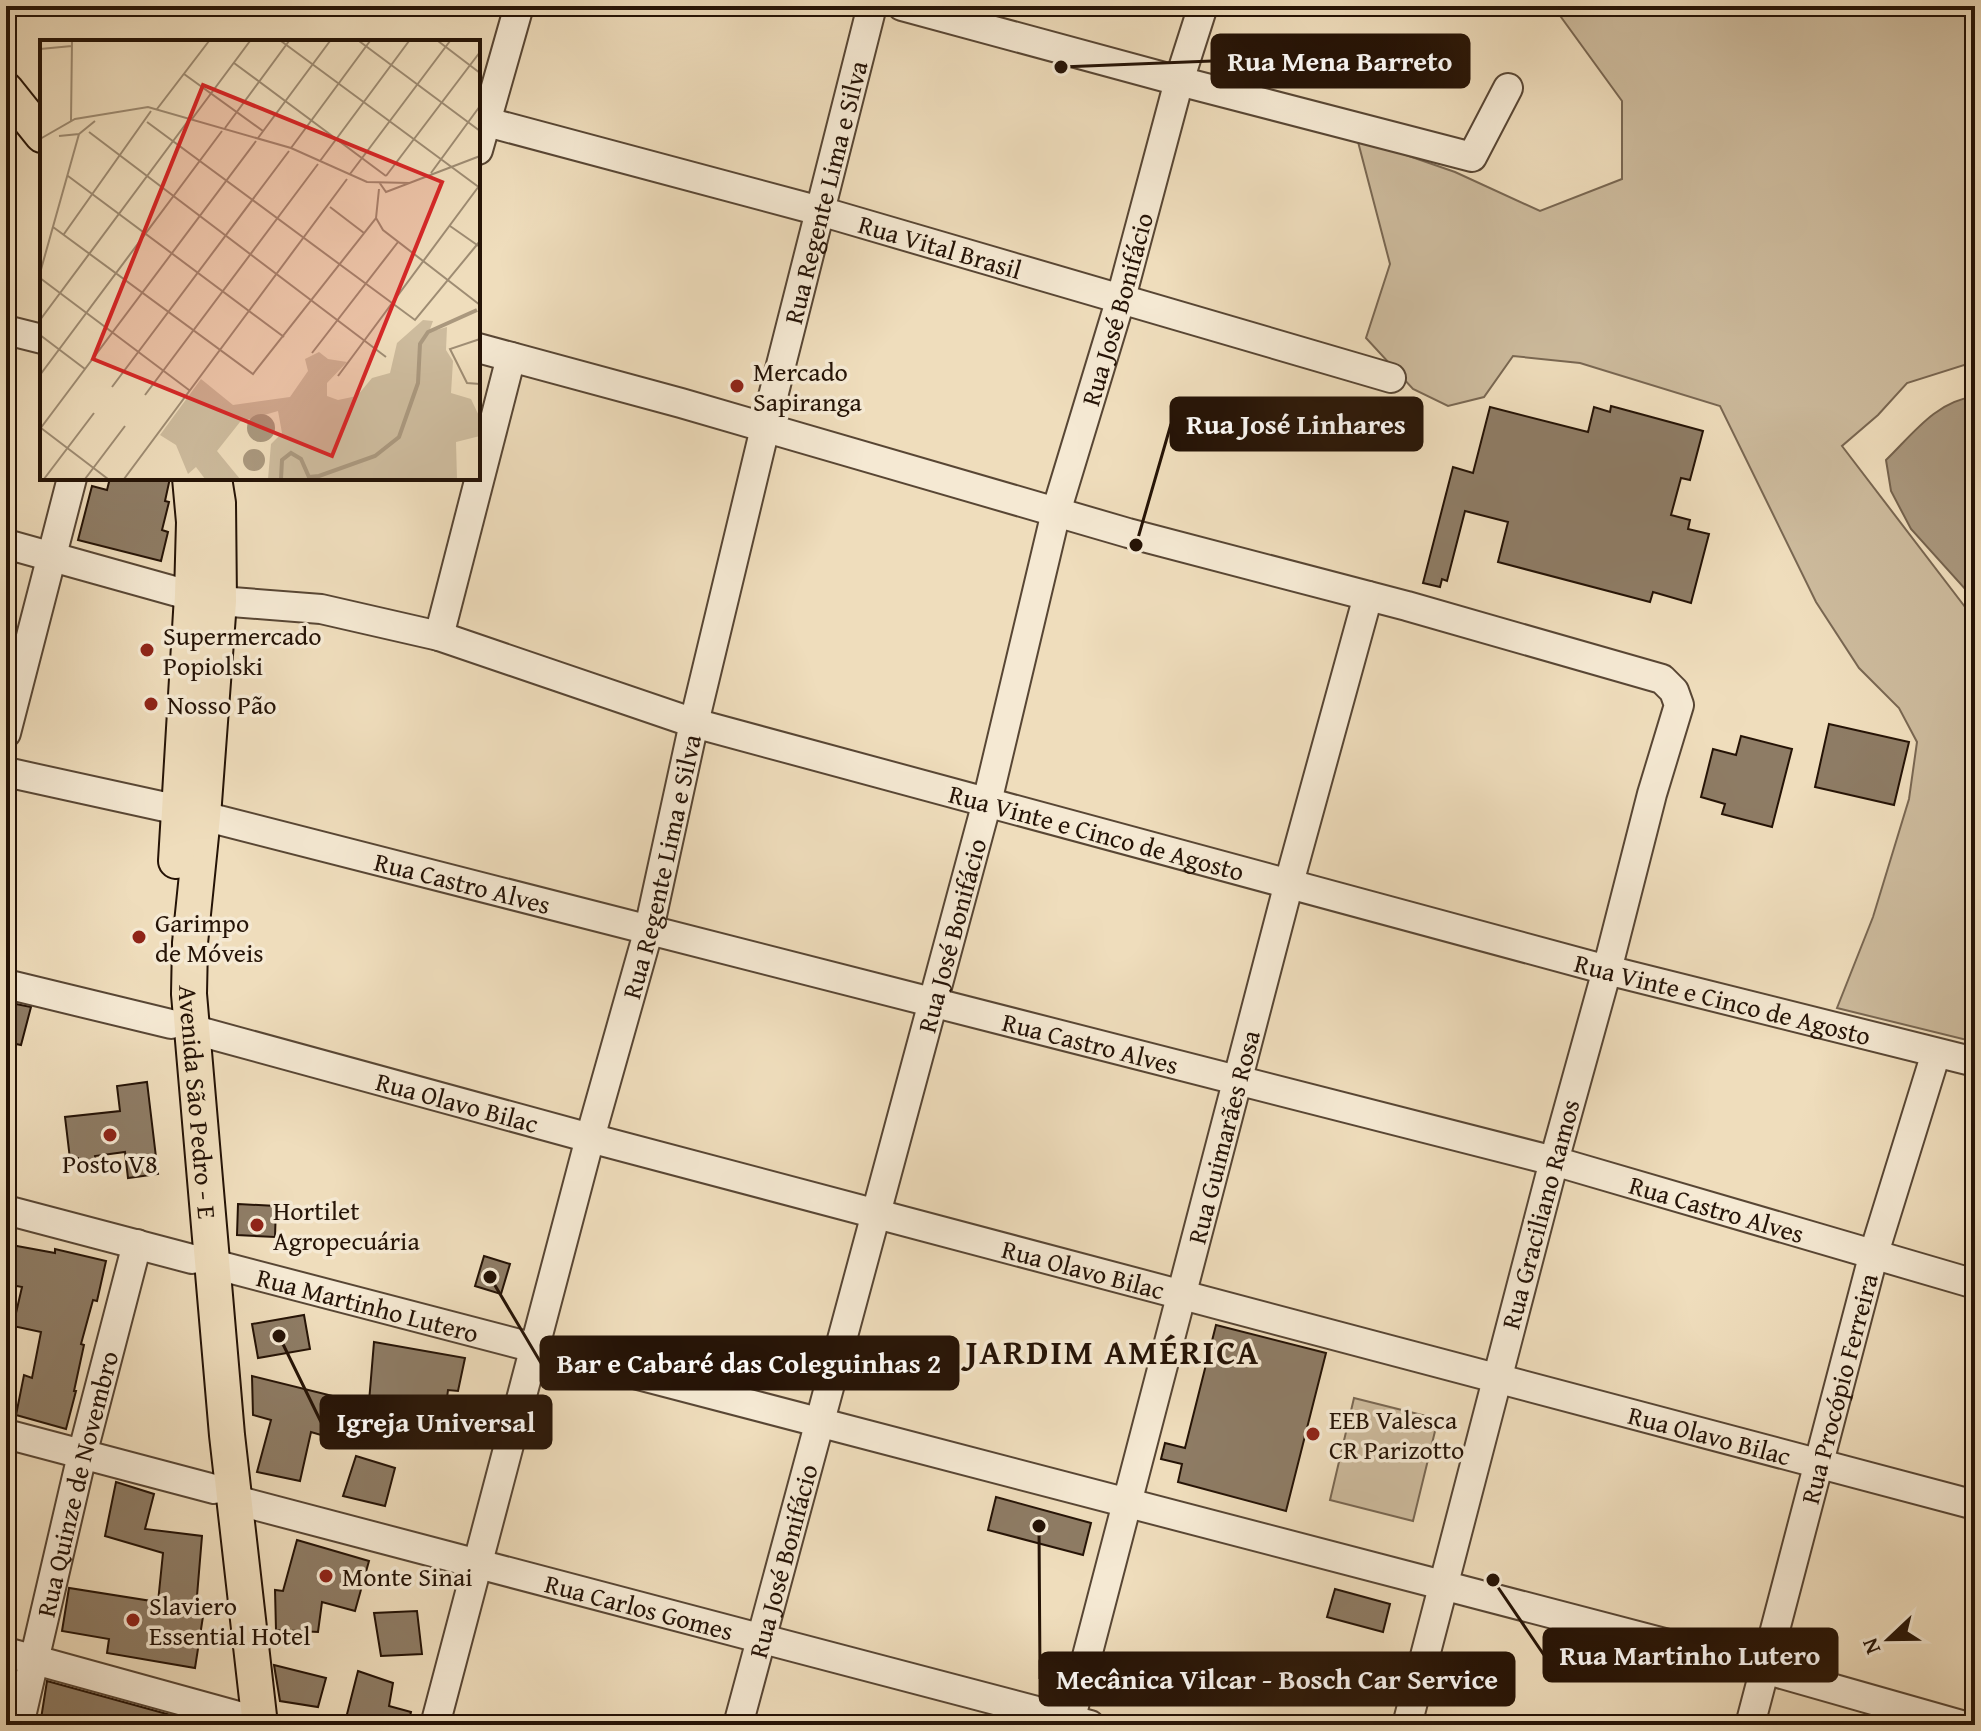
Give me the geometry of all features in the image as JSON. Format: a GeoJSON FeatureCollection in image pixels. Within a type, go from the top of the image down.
{"type":"FeatureCollection","features":[{"type":"Feature","properties":{"kind":"main road"},"geometry":{"type":"LineString","coordinates":[[10,98],[40,133]]}},
{"type":"Feature","properties":{"kind":"main road","name":"Avenida São Pedro - E"},"geometry":{"type":"LineString","coordinates":[[190,480],[206,599]]}},
{"type":"Feature","properties":{"kind":"main road","name":"Avenida São Pedro - E"},"geometry":{"type":"LineString","coordinates":[[214,480],[218,503],[206,599],[191,813],[190,943],[181,1026],[246,1722]]}},
{"type":"Feature","properties":{"kind":"street"},"geometry":{"type":"LineString","coordinates":[[480,144],[519,6]]}},
{"type":"Feature","properties":{"kind":"street","name":"Rua Regente Lima e Silva"},"geometry":{"type":"LineString","coordinates":[[435,1725],[533,1350],[649,929],[694,723],[765,428],[872,6]]}},
{"type":"Feature","properties":{"kind":"street"},"geometry":{"type":"LineString","coordinates":[[902,6],[1472,157],[1508,88]]}},
{"type":"Feature","properties":{"kind":"street","name":"Rua José Bonifácio"},"geometry":{"type":"LineString","coordinates":[[738,1725],[987,802],[1056,512],[1121,298],[1179,81],[1203,6]]}},
{"type":"Feature","properties":{"kind":"street","name":"Rua Vital Brasil"},"geometry":{"type":"LineString","coordinates":[[487,122],[820,211],[1391,378]]}},
{"type":"Feature","properties":{"kind":"street"},"geometry":{"type":"LineString","coordinates":[[6,330],[40,338]]}},
{"type":"Feature","properties":{"kind":"street"},"geometry":{"type":"LineString","coordinates":[[480,349],[1056,512],[1368,596]]}},
{"type":"Feature","properties":{"kind":"street"},"geometry":{"type":"LineString","coordinates":[[480,477],[511,357]]}},
{"type":"Feature","properties":{"kind":"street"},"geometry":{"type":"LineString","coordinates":[[6,733],[54,558],[72,480]]}},
{"type":"Feature","properties":{"kind":"street"},"geometry":{"type":"LineString","coordinates":[[439,636],[479,480]]}},
{"type":"Feature","properties":{"kind":"street","name":"Rua Vinte e Cinco de Agosto"},"geometry":{"type":"LineString","coordinates":[[6,544],[206,599],[321,609],[439,636],[694,723],[1607,970],[1975,1062]]}},
{"type":"Feature","properties":{"kind":"street","name":"Rua Graciliano Ramos"},"geometry":{"type":"LineString","coordinates":[[1368,596],[1662,679],[1674,691],[1679,705],[1652,794],[1554,1161],[1407,1725]]}},
{"type":"Feature","properties":{"kind":"street","name":"Rua Guimarães Rosa"},"geometry":{"type":"LineString","coordinates":[[1076,1723],[1127,1503],[1289,883],[1368,596]]}},
{"type":"Feature","properties":{"kind":"street","name":"Rua Castro Alves"},"geometry":{"type":"LineString","coordinates":[[6,772],[191,813],[1554,1161],[1975,1284]]}},
{"type":"Feature","properties":{"kind":"street","name":"Rua Olavo Bilac"},"geometry":{"type":"LineString","coordinates":[[6,984],[181,1026],[590,1138],[1975,1505]]}},
{"type":"Feature","properties":{"kind":"street","name":"Rua Procópio Ferreira"},"geometry":{"type":"LineString","coordinates":[[1750,1725],[1874,1253],[1936,1053]]}},
{"type":"Feature","properties":{"kind":"street","name":"Rua Martinho Lutero"},"geometry":{"type":"LineString","coordinates":[[6,1210],[1764,1669],[1961,1725]]}},
{"type":"Feature","properties":{"kind":"street","name":"Rua Quinze de Novembro"},"geometry":{"type":"LineString","coordinates":[[19,1725],[82,1455],[137,1244]]}},
{"type":"Feature","properties":{"kind":"street","name":"Rua Carlos Gomes"},"geometry":{"type":"LineString","coordinates":[[6,1434],[476,1564],[1076,1723]]}},
{"type":"Feature","properties":{"kind":"street"},"geometry":{"type":"LineString","coordinates":[[6,1652],[246,1722]]}},
{"type":"Feature","properties":{"kind":"shaded area"},"geometry":{"type":"Polygon","coordinates":[[[1553,6],[1975,6],[1975,369],[1964,365],[1907,383],[1878,415],[1842,446],[1975,620],[1975,1042],[1837,1008],[1873,917],[1909,799],[1917,742],[1899,708],[1859,668],[1816,602],[1720,406],[1580,363],[1513,356],[1484,397],[1448,406],[1413,389],[1366,338],[1390,264],[1357,138],[1455,172],[1540,211],[1622,179],[1622,101],[1553,6]]]}},
{"type":"Feature","properties":{"kind":"shaded area"},"geometry":{"type":"Polygon","coordinates":[[[1973,397],[1975,600],[1911,529],[1891,491],[1886,460],[1936,412],[1973,397]]]}},
{"type":"Feature","properties":{"kind":"shaded area"},"geometry":{"type":"Polygon","coordinates":[[[1354,1398],[1438,1419],[1413,1521],[1330,1500],[1354,1398]]]}},
{"type":"Feature","properties":{"kind":"building"},"geometry":{"type":"Polygon","coordinates":[[[1611,406],[1703,431],[1690,480],[1681,478],[1671,515],[1690,520],[1688,529],[1709,534],[1691,603],[1653,592],[1650,602],[1498,562],[1508,522],[1465,511],[1447,581],[1442,579],[1440,587],[1423,583],[1453,467],[1473,473],[1490,407],[1588,432],[1594,407],[1610,412],[1611,406]]]}},
{"type":"Feature","properties":{"kind":"building"},"geometry":{"type":"Polygon","coordinates":[[[110,480],[170,480],[165,501],[169,502],[162,530],[168,532],[161,561],[78,540],[92,486],[107,490],[110,480]]]}},
{"type":"Feature","properties":{"kind":"building"},"geometry":{"type":"Polygon","coordinates":[[[1829,724],[1909,742],[1894,805],[1815,787],[1829,724]]]}},
{"type":"Feature","properties":{"kind":"building"},"geometry":{"type":"Polygon","coordinates":[[[1741,736],[1792,749],[1772,827],[1722,814],[1725,804],[1701,797],[1713,749],[1736,755],[1741,736]]]}},
{"type":"Feature","properties":{"kind":"building"},"geometry":{"type":"Polygon","coordinates":[[[6,1002],[31,1007],[21,1045],[6,1042],[6,1002]]]}},
{"type":"Feature","properties":{"kind":"building","name":"Posto V8"},"geometry":{"type":"Polygon","coordinates":[[[147,1082],[158,1174],[128,1178],[125,1152],[95,1156],[97,1169],[79,1171],[78,1158],[70,1159],[65,1117],[120,1111],[117,1086],[147,1082]]]}},
{"type":"Feature","properties":{"kind":"building"},"geometry":{"type":"Polygon","coordinates":[[[238,1204],[276,1206],[275,1237],[237,1235],[238,1204]]]}},
{"type":"Feature","properties":{"kind":"building"},"geometry":{"type":"Polygon","coordinates":[[[6,1244],[55,1253],[55,1249],[106,1261],[97,1301],[93,1300],[81,1344],[84,1345],[76,1391],[66,1429],[16,1415],[24,1375],[32,1378],[41,1332],[13,1326],[22,1287],[6,1284],[6,1244]]]}},
{"type":"Feature","properties":{"kind":"building"},"geometry":{"type":"Polygon","coordinates":[[[484,1256],[510,1264],[501,1294],[475,1286],[484,1256]]]}},
{"type":"Feature","properties":{"kind":"building"},"geometry":{"type":"Polygon","coordinates":[[[304,1315],[310,1349],[258,1358],[252,1324],[304,1315]]]}},
{"type":"Feature","properties":{"kind":"building"},"geometry":{"type":"Polygon","coordinates":[[[1216,1325],[1326,1353],[1286,1511],[1178,1482],[1182,1464],[1161,1459],[1165,1443],[1185,1448],[1216,1325]]]}},
{"type":"Feature","properties":{"kind":"building"},"geometry":{"type":"Polygon","coordinates":[[[374,1342],[465,1358],[458,1391],[448,1390],[443,1430],[368,1414],[374,1342]]]}},
{"type":"Feature","properties":{"kind":"building"},"geometry":{"type":"Polygon","coordinates":[[[252,1376],[361,1403],[355,1445],[311,1432],[300,1481],[257,1472],[271,1420],[253,1415],[252,1376]]]}},
{"type":"Feature","properties":{"kind":"building"},"geometry":{"type":"Polygon","coordinates":[[[356,1456],[395,1468],[385,1506],[343,1496],[356,1456]]]}},
{"type":"Feature","properties":{"kind":"building"},"geometry":{"type":"Polygon","coordinates":[[[116,1482],[154,1494],[145,1529],[202,1536],[196,1608],[204,1610],[195,1668],[107,1653],[109,1639],[62,1631],[69,1588],[158,1602],[163,1553],[105,1536],[116,1482]]]}},
{"type":"Feature","properties":{"kind":"building"},"geometry":{"type":"Polygon","coordinates":[[[996,1497],[1091,1523],[1083,1555],[988,1530],[996,1497]]]}},
{"type":"Feature","properties":{"kind":"building","name":"Monte Sinai"},"geometry":{"type":"Polygon","coordinates":[[[297,1540],[369,1561],[355,1611],[322,1602],[318,1632],[276,1630],[275,1590],[283,1591],[297,1540]]]}},
{"type":"Feature","properties":{"kind":"building"},"geometry":{"type":"Polygon","coordinates":[[[1335,1589],[1390,1604],[1383,1632],[1327,1617],[1335,1589]]]}},
{"type":"Feature","properties":{"kind":"building"},"geometry":{"type":"Polygon","coordinates":[[[417,1611],[422,1654],[381,1656],[374,1613],[417,1611]]]}},
{"type":"Feature","properties":{"kind":"building"},"geometry":{"type":"Polygon","coordinates":[[[274,1665],[326,1678],[318,1707],[280,1701],[274,1665]]]}},
{"type":"Feature","properties":{"kind":"building"},"geometry":{"type":"Polygon","coordinates":[[[358,1671],[393,1683],[389,1706],[411,1712],[408,1725],[357,1725],[345,1722],[358,1671]]]}},
{"type":"Feature","properties":{"kind":"building"},"geometry":{"type":"Polygon","coordinates":[[[47,1681],[207,1725],[40,1725],[47,1681]]]}},
{"type":"Feature","properties":{"kind":"place","name":"Rua Mena Barreto"},"geometry":{"type":"Point","coordinates":[1061,67]}},
{"type":"Feature","properties":{"kind":"place","name":"Mercado Sapiranga"},"geometry":{"type":"Point","coordinates":[737,386]}},
{"type":"Feature","properties":{"kind":"place","name":"Rua José Linhares"},"geometry":{"type":"Point","coordinates":[1136,545]}},
{"type":"Feature","properties":{"kind":"place","name":"Supermercado Popiolski"},"geometry":{"type":"Point","coordinates":[147,650]}},
{"type":"Feature","properties":{"kind":"place","name":"Nosso Pão"},"geometry":{"type":"Point","coordinates":[151,704]}},
{"type":"Feature","properties":{"kind":"place","name":"Garimpo de Móveis"},"geometry":{"type":"Point","coordinates":[139,937]}},
{"type":"Feature","properties":{"kind":"place","name":"Posto V8"},"geometry":{"type":"Point","coordinates":[110,1135]}},
{"type":"Feature","properties":{"kind":"place","name":"Hortilet Agropecuária"},"geometry":{"type":"Point","coordinates":[257,1225]}},
{"type":"Feature","properties":{"kind":"place","name":"Bar e Cabaré das Coleguinhas 2"},"geometry":{"type":"Point","coordinates":[490,1277]}},
{"type":"Feature","properties":{"kind":"place","name":"Igreja Universal"},"geometry":{"type":"Point","coordinates":[279,1336]}},
{"type":"Feature","properties":{"kind":"place","name":"EEB Valesca CR Parizotto"},"geometry":{"type":"Point","coordinates":[1313,1434]}},
{"type":"Feature","properties":{"kind":"place","name":"Mecânica Vilcar - Bosch Car Service"},"geometry":{"type":"Point","coordinates":[1039,1526]}},
{"type":"Feature","properties":{"kind":"place","name":"Monte Sinai"},"geometry":{"type":"Point","coordinates":[326,1576]}},
{"type":"Feature","properties":{"kind":"place","name":"Rua Martinho Lutero"},"geometry":{"type":"Point","coordinates":[1493,1580]}},
{"type":"Feature","properties":{"kind":"place","name":"Slaviero Essential Hotel"},"geometry":{"type":"Point","coordinates":[133,1620]}},
{"type":"Feature","properties":{"kind":"district","name":"JARDIM AMÉRICA"},"geometry":{"type":"Point","coordinates":[1113,1351]}}]}
